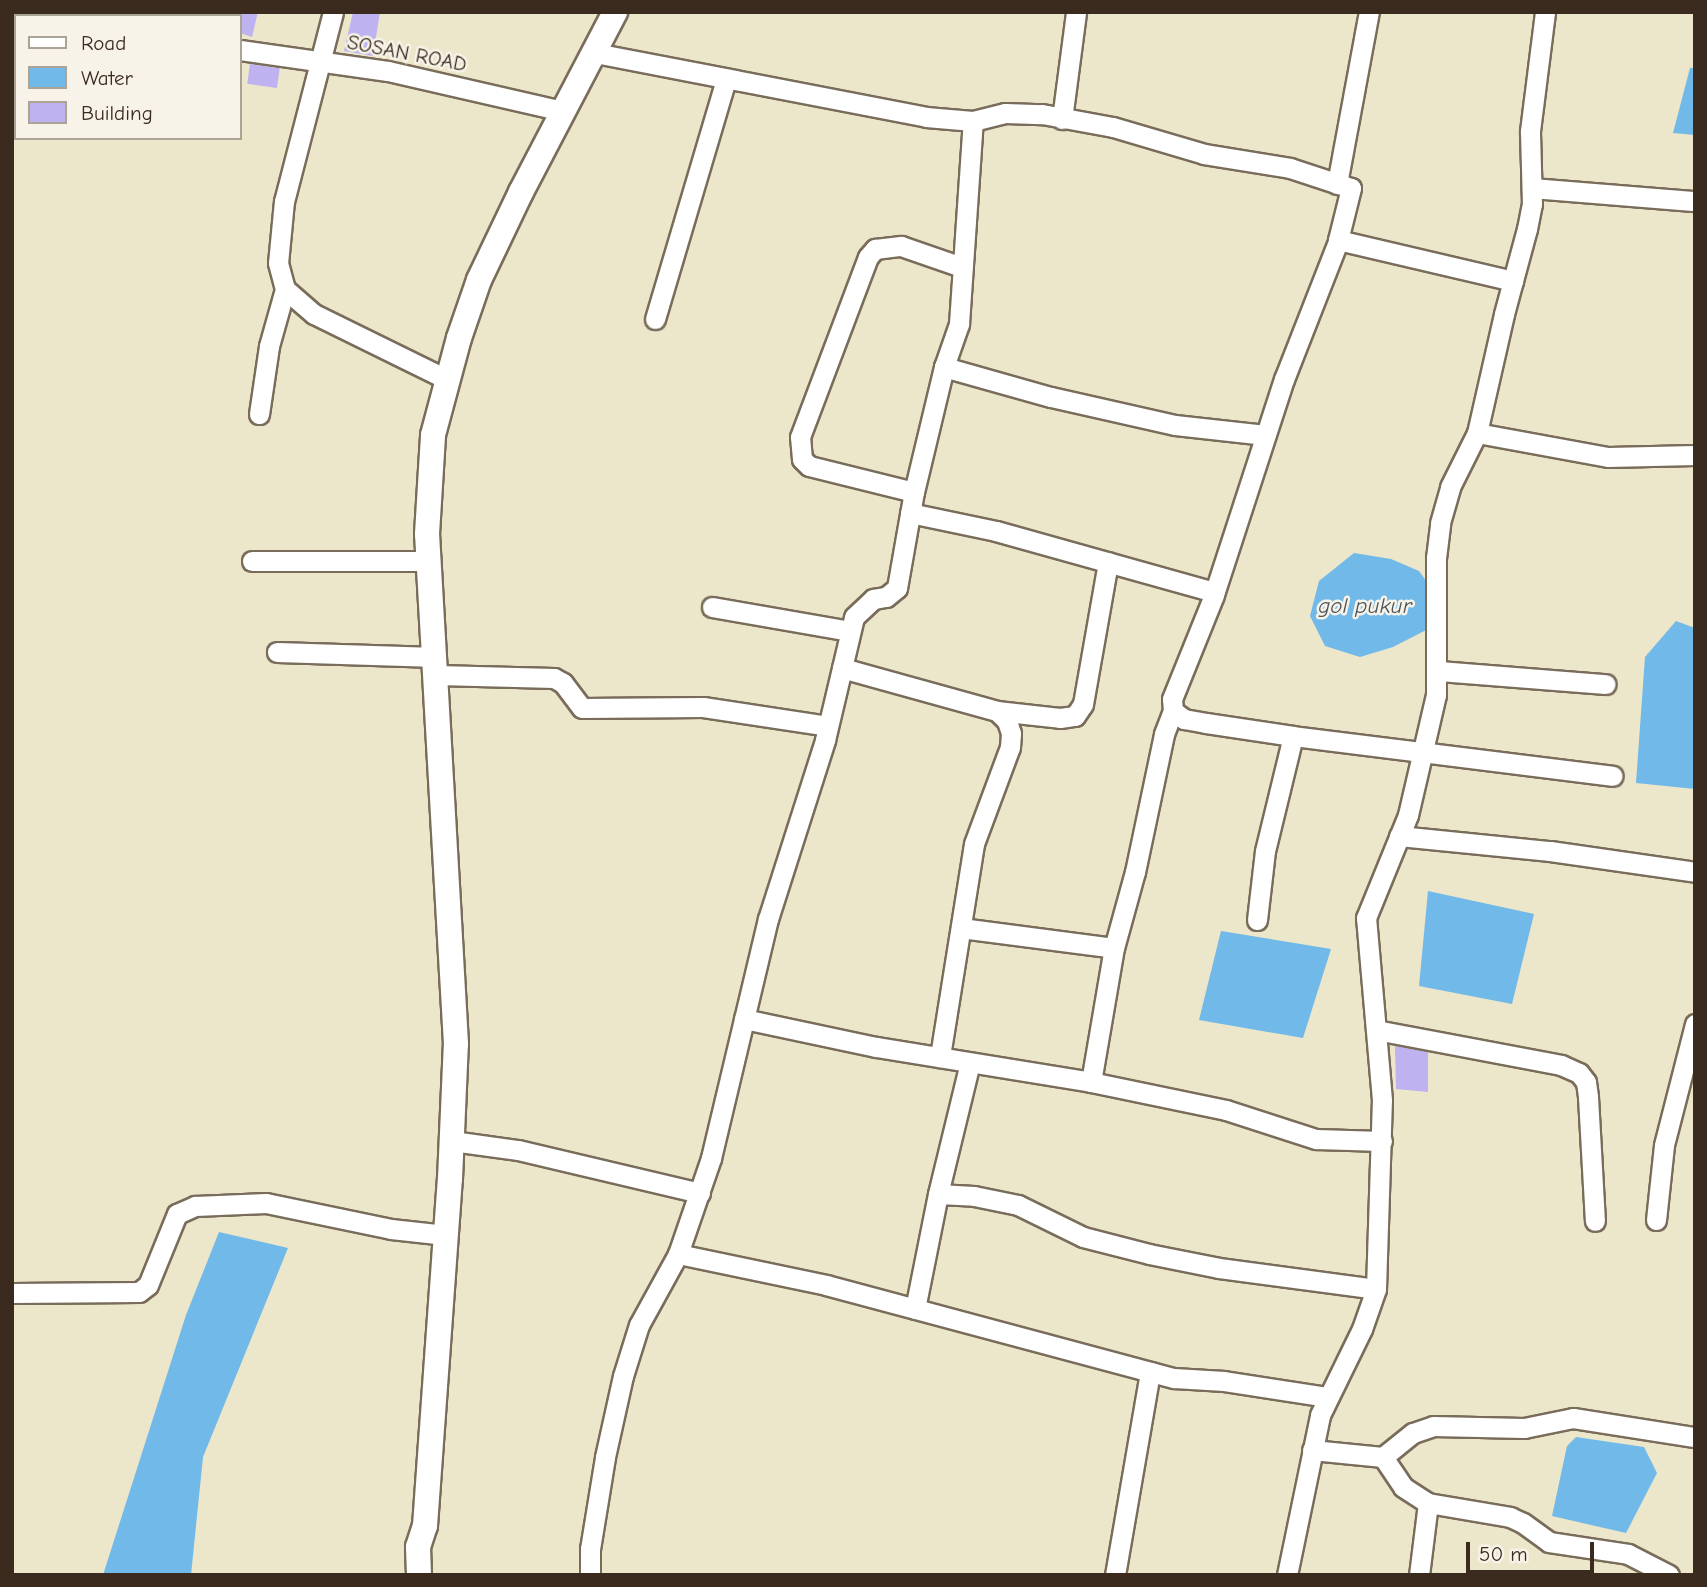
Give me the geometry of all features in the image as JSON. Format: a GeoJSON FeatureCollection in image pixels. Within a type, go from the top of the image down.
{"type":"FeatureCollection","features":[{"type":"Feature","properties":{"kind":"main road"},"geometry":{"type":"LineString","coordinates":[[419,1575],[418,1547],[425,1527],[446,1235],[456,1044],[429,561],[428,481],[433,435],[479,280],[562,111],[615,12]]}},
{"type":"Feature","properties":{"kind":"main road"},"geometry":{"type":"LineString","coordinates":[[425,1527],[436,1575]]}},
{"type":"Feature","properties":{"kind":"street"},"geometry":{"type":"LineString","coordinates":[[259,414],[268,346],[285,289],[278,263],[284,201],[333,12]]}},
{"type":"Feature","properties":{"kind":"street"},"geometry":{"type":"LineString","coordinates":[[1062,119],[1076,12]]}},
{"type":"Feature","properties":{"kind":"street"},"geometry":{"type":"LineString","coordinates":[[1337,184],[1369,12]]}},
{"type":"Feature","properties":{"kind":"street"},"geometry":{"type":"LineString","coordinates":[[1287,1575],[1312,1450],[1327,1396],[1362,1329],[1376,1289],[1382,1100],[1366,918],[1413,795],[1436,695],[1436,558],[1440,523],[1450,487],[1477,433],[1527,229],[1532,188],[1530,131],[1545,12]]}},
{"type":"Feature","properties":{"kind":"street"},"geometry":{"type":"LineString","coordinates":[[12,72],[14,32]]}},
{"type":"Feature","properties":{"kind":"street","name":"SOSAN ROAD"},"geometry":{"type":"LineString","coordinates":[[242,50],[322,59],[388,71],[562,111]]}},
{"type":"Feature","properties":{"kind":"street"},"geometry":{"type":"LineString","coordinates":[[595,53],[885,111],[973,121],[1025,111],[1113,127],[1204,154],[1290,168],[1351,188],[1339,239],[1265,435],[1215,592],[1172,699],[1173,711],[1164,734],[1135,872],[1114,948],[1091,1082]]}},
{"type":"Feature","properties":{"kind":"street"},"geometry":{"type":"LineString","coordinates":[[655,319],[726,80]]}},
{"type":"Feature","properties":{"kind":"street"},"geometry":{"type":"LineString","coordinates":[[590,1575],[590,1549],[602,1470],[623,1376],[639,1325],[678,1254],[700,1193],[780,874],[828,726],[854,617],[873,599],[893,593],[897,588],[914,492],[944,368],[959,324],[973,121]]}},
{"type":"Feature","properties":{"kind":"street"},"geometry":{"type":"LineString","coordinates":[[1532,188],[1695,201]]}},
{"type":"Feature","properties":{"kind":"street"},"geometry":{"type":"LineString","coordinates":[[1339,239],[1513,281]]}},
{"type":"Feature","properties":{"kind":"street"},"geometry":{"type":"LineString","coordinates":[[914,492],[809,466],[802,459],[800,437],[868,257],[876,249],[901,246],[962,267]]}},
{"type":"Feature","properties":{"kind":"street"},"geometry":{"type":"LineString","coordinates":[[285,289],[314,314],[448,380]]}},
{"type":"Feature","properties":{"kind":"street"},"geometry":{"type":"LineString","coordinates":[[944,368],[1051,397],[1175,425],[1265,435]]}},
{"type":"Feature","properties":{"kind":"street"},"geometry":{"type":"LineString","coordinates":[[1477,433],[1608,457],[1695,454]]}},
{"type":"Feature","properties":{"kind":"street"},"geometry":{"type":"LineString","coordinates":[[910,513],[996,531],[1215,592]]}},
{"type":"Feature","properties":{"kind":"street"},"geometry":{"type":"LineString","coordinates":[[252,561],[429,561]]}},
{"type":"Feature","properties":{"kind":"street"},"geometry":{"type":"LineString","coordinates":[[842,668],[997,711],[1059,718],[1075,716],[1083,704],[1108,562]]}},
{"type":"Feature","properties":{"kind":"street"},"geometry":{"type":"LineString","coordinates":[[712,607],[850,631]]}},
{"type":"Feature","properties":{"kind":"street"},"geometry":{"type":"LineString","coordinates":[[277,652],[555,678],[563,682],[582,708],[703,707],[828,726]]}},
{"type":"Feature","properties":{"kind":"street"},"geometry":{"type":"LineString","coordinates":[[1438,671],[1605,684]]}},
{"type":"Feature","properties":{"kind":"street"},"geometry":{"type":"LineString","coordinates":[[940,1057],[980,821],[1010,747],[1007,721],[997,711]]}},
{"type":"Feature","properties":{"kind":"street"},"geometry":{"type":"LineString","coordinates":[[1173,711],[1184,719],[1293,736],[1613,776]]}},
{"type":"Feature","properties":{"kind":"street"},"geometry":{"type":"LineString","coordinates":[[1257,920],[1265,850],[1293,736]]}},
{"type":"Feature","properties":{"kind":"street"},"geometry":{"type":"LineString","coordinates":[[1399,836],[1550,850],[1695,872]]}},
{"type":"Feature","properties":{"kind":"street"},"geometry":{"type":"LineString","coordinates":[[961,928],[1114,948]]}},
{"type":"Feature","properties":{"kind":"street"},"geometry":{"type":"LineString","coordinates":[[744,1019],[864,1045],[1091,1082],[1240,1114],[1316,1139],[1382,1141]]}},
{"type":"Feature","properties":{"kind":"street"},"geometry":{"type":"LineString","coordinates":[[1656,1220],[1664,1144],[1695,1024]]}},
{"type":"Feature","properties":{"kind":"street"},"geometry":{"type":"LineString","coordinates":[[1376,1030],[1561,1065],[1579,1073],[1586,1082],[1588,1097],[1595,1221]]}},
{"type":"Feature","properties":{"kind":"street"},"geometry":{"type":"LineString","coordinates":[[915,1309],[938,1194],[970,1063]]}},
{"type":"Feature","properties":{"kind":"street"},"geometry":{"type":"LineString","coordinates":[[452,1141],[518,1150],[700,1193]]}},
{"type":"Feature","properties":{"kind":"street"},"geometry":{"type":"LineString","coordinates":[[938,1194],[974,1196],[1018,1205],[1083,1237],[1149,1254],[1220,1268],[1376,1289]]}},
{"type":"Feature","properties":{"kind":"street"},"geometry":{"type":"LineString","coordinates":[[12,1293],[139,1292],[148,1285],[168,1229],[177,1214],[204,1205],[289,1205],[364,1225],[446,1235]]}},
{"type":"Feature","properties":{"kind":"street"},"geometry":{"type":"LineString","coordinates":[[678,1254],[826,1285],[1174,1378],[1224,1381],[1327,1396]]}},
{"type":"Feature","properties":{"kind":"street"},"geometry":{"type":"LineString","coordinates":[[1115,1575],[1150,1372]]}},
{"type":"Feature","properties":{"kind":"street"},"geometry":{"type":"LineString","coordinates":[[1312,1450],[1383,1457],[1413,1433],[1433,1426],[1524,1428],[1573,1418],[1695,1437]]}},
{"type":"Feature","properties":{"kind":"street"},"geometry":{"type":"LineString","coordinates":[[1383,1457],[1403,1487],[1428,1503],[1510,1517],[1560,1546],[1628,1554],[1669,1575]]}},
{"type":"Feature","properties":{"kind":"street"},"geometry":{"type":"LineString","coordinates":[[1419,1575],[1428,1503]]}},
{"type":"Feature","properties":{"kind":"water"},"geometry":{"type":"Polygon","coordinates":[[[1690,68],[1695,68],[1695,135],[1673,133],[1690,68]]]}},
{"type":"Feature","properties":{"kind":"water","name":"gol pukur"},"geometry":{"type":"Polygon","coordinates":[[[1354,553],[1391,559],[1419,571],[1432,589],[1434,626],[1393,647],[1360,657],[1325,646],[1310,616],[1319,581],[1354,553]]]}},
{"type":"Feature","properties":{"kind":"water"},"geometry":{"type":"Polygon","coordinates":[[[1676,621],[1695,628],[1695,789],[1636,783],[1645,657],[1676,621]]]}},
{"type":"Feature","properties":{"kind":"water"},"geometry":{"type":"Polygon","coordinates":[[[1428,891],[1534,914],[1512,1004],[1419,986],[1428,891]]]}},
{"type":"Feature","properties":{"kind":"water"},"geometry":{"type":"Polygon","coordinates":[[[1221,931],[1331,949],[1303,1038],[1199,1020],[1221,931]]]}},
{"type":"Feature","properties":{"kind":"water"},"geometry":{"type":"Polygon","coordinates":[[[219,1232],[288,1248],[203,1457],[191,1575],[103,1575],[186,1315],[219,1232]]]}},
{"type":"Feature","properties":{"kind":"water"},"geometry":{"type":"Polygon","coordinates":[[[1576,1437],[1644,1447],[1657,1473],[1626,1533],[1552,1516],[1567,1446],[1576,1437]]]}},
{"type":"Feature","properties":{"kind":"building"},"geometry":{"type":"Polygon","coordinates":[[[258,12],[252,37],[242,34],[240,14],[258,12]]]}},
{"type":"Feature","properties":{"kind":"building"},"geometry":{"type":"Polygon","coordinates":[[[353,12],[380,12],[373,56],[344,51],[353,12]]]}},
{"type":"Feature","properties":{"kind":"building"},"geometry":{"type":"Polygon","coordinates":[[[250,64],[280,68],[277,88],[247,84],[250,64]]]}},
{"type":"Feature","properties":{"kind":"building"},"geometry":{"type":"Polygon","coordinates":[[[1395,1046],[1428,1052],[1428,1092],[1396,1089],[1395,1046]]]}}]}
